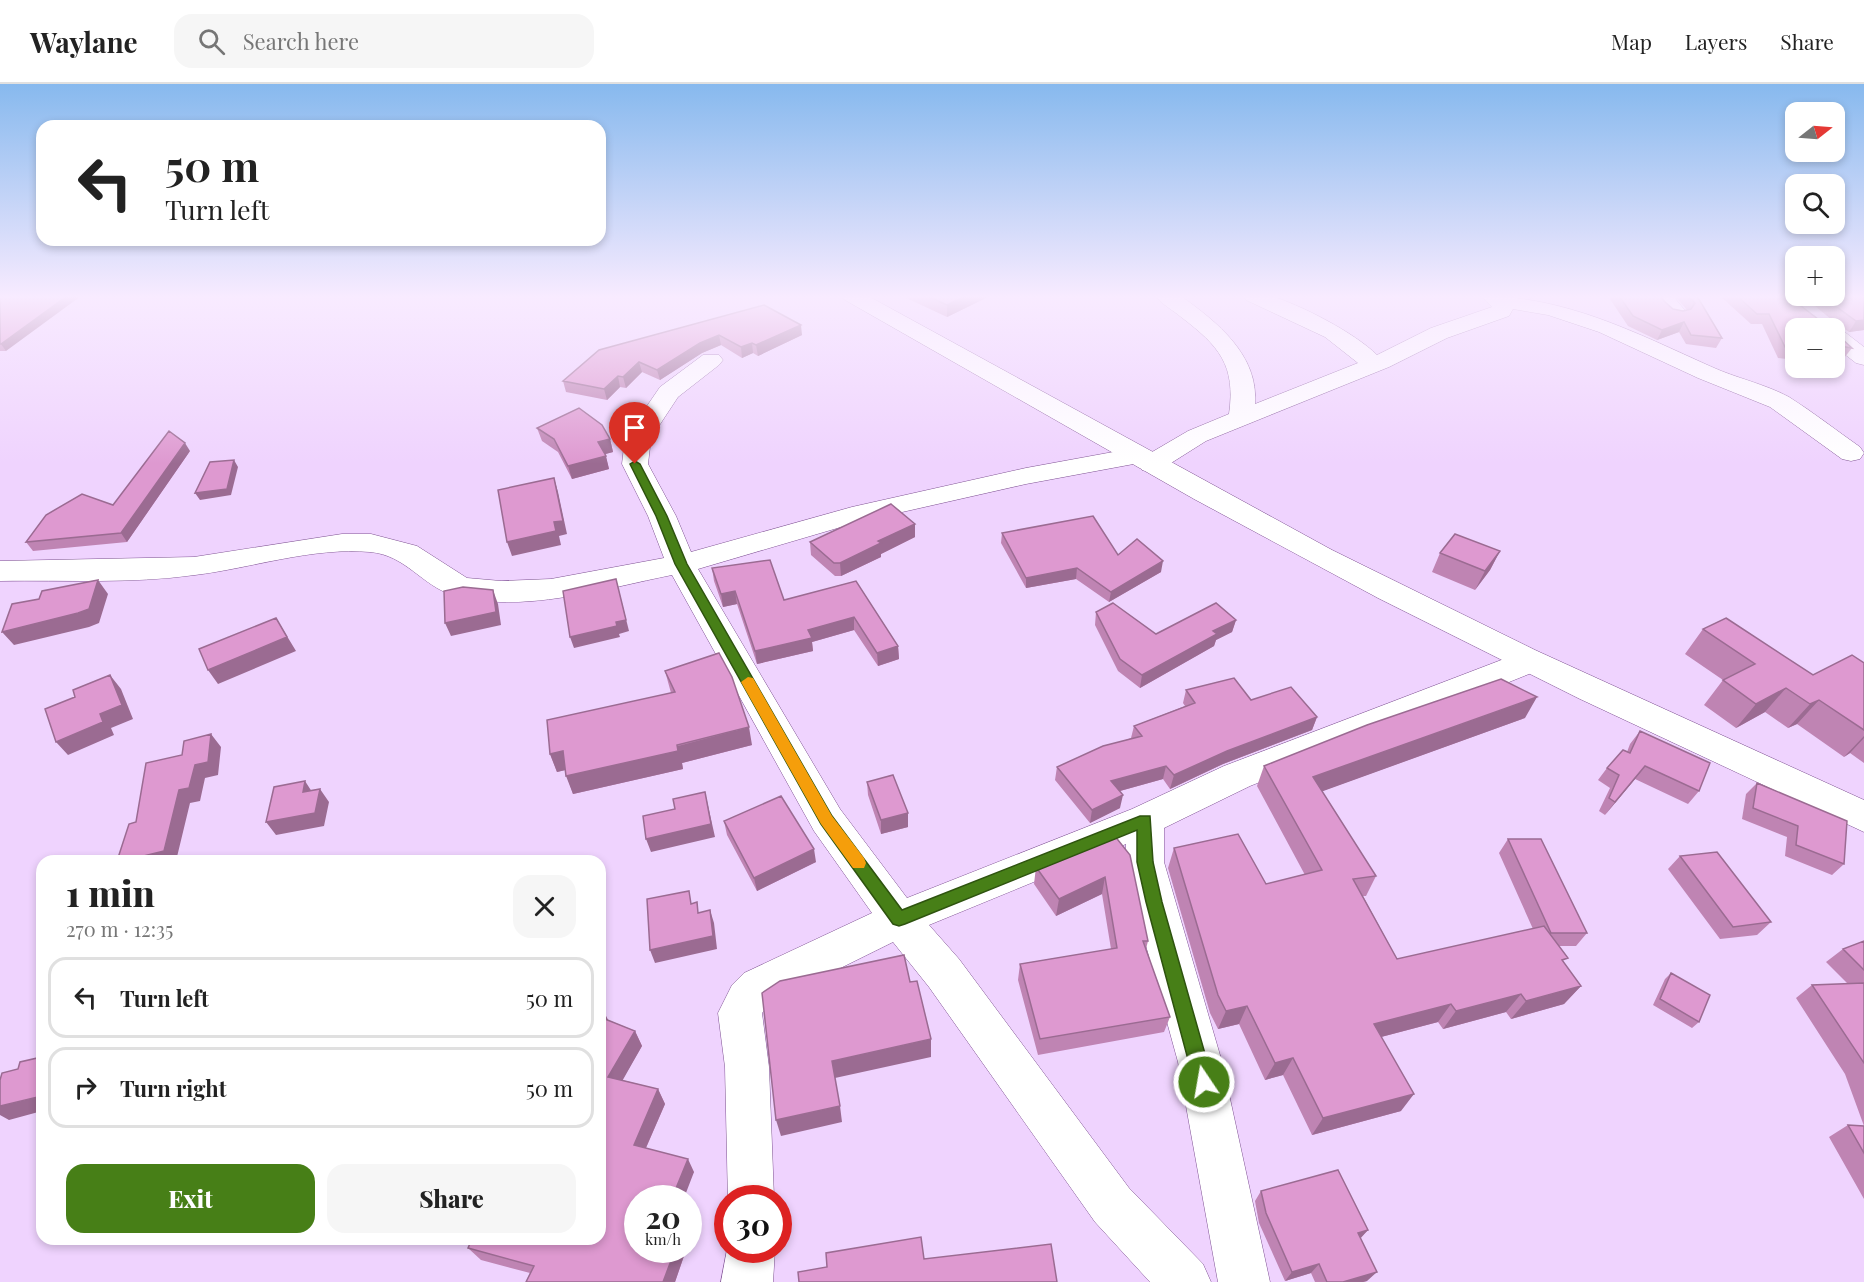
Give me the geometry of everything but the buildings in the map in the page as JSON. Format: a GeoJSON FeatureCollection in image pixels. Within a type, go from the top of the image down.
{"type":"FeatureCollection","features":[{"type":"Feature","properties":{"kind":"street"},"geometry":{"type":"LineString","coordinates":[[951,352],[1320,556],[1528,662],[1864,817]]}},
{"type":"Feature","properties":{"kind":"street"},"geometry":{"type":"LineString","coordinates":[[1229,352],[1243,382],[1241,418]]}},
{"type":"Feature","properties":{"kind":"street"},"geometry":{"type":"LineString","coordinates":[[1362,352],[1373,365]]}},
{"type":"Feature","properties":{"kind":"street"},"geometry":{"type":"LineString","coordinates":[[0,571],[185,567],[293,549],[342,543],[371,543],[407,552],[460,587],[501,591],[551,589],[681,564],[852,515],[1026,476],[1143,460],[1400,352]]}},
{"type":"Feature","properties":{"kind":"street"},"geometry":{"type":"LineString","coordinates":[[1661,352],[1779,402],[1851,453]]}},
{"type":"Feature","properties":{"kind":"street"},"geometry":{"type":"LineString","coordinates":[[711,360],[669,392],[638,438],[635,464],[662,516],[681,564],[827,820],[899,919],[944,974],[1112,1205],[1185,1282]]}},
{"type":"Feature","properties":{"kind":"street"},"geometry":{"type":"LineString","coordinates":[[750,1185],[747,1067],[740,1013],[747,999],[759,987],[899,919],[1145,820],[1237,776],[1528,662]]}},
{"type":"Feature","properties":{"kind":"street"},"geometry":{"type":"LineString","coordinates":[[1145,820],[1147,872],[1200,1062],[1244,1282]]}},
{"type":"Feature","properties":{"kind":"street"},"geometry":{"type":"LineString","coordinates":[[747,1282],[749,1263]]}},
{"type":"Feature","properties":{"kind":"slow traffic"},"geometry":{"type":"LineString","coordinates":[[748,682],[827,820],[858,863]]}},
{"type":"Feature","properties":{"kind":"route"},"geometry":{"type":"LineString","coordinates":[[635,464],[662,516],[681,564],[827,820],[899,919],[1145,820],[1145,862],[1154,902],[1204,1082]]}}]}
